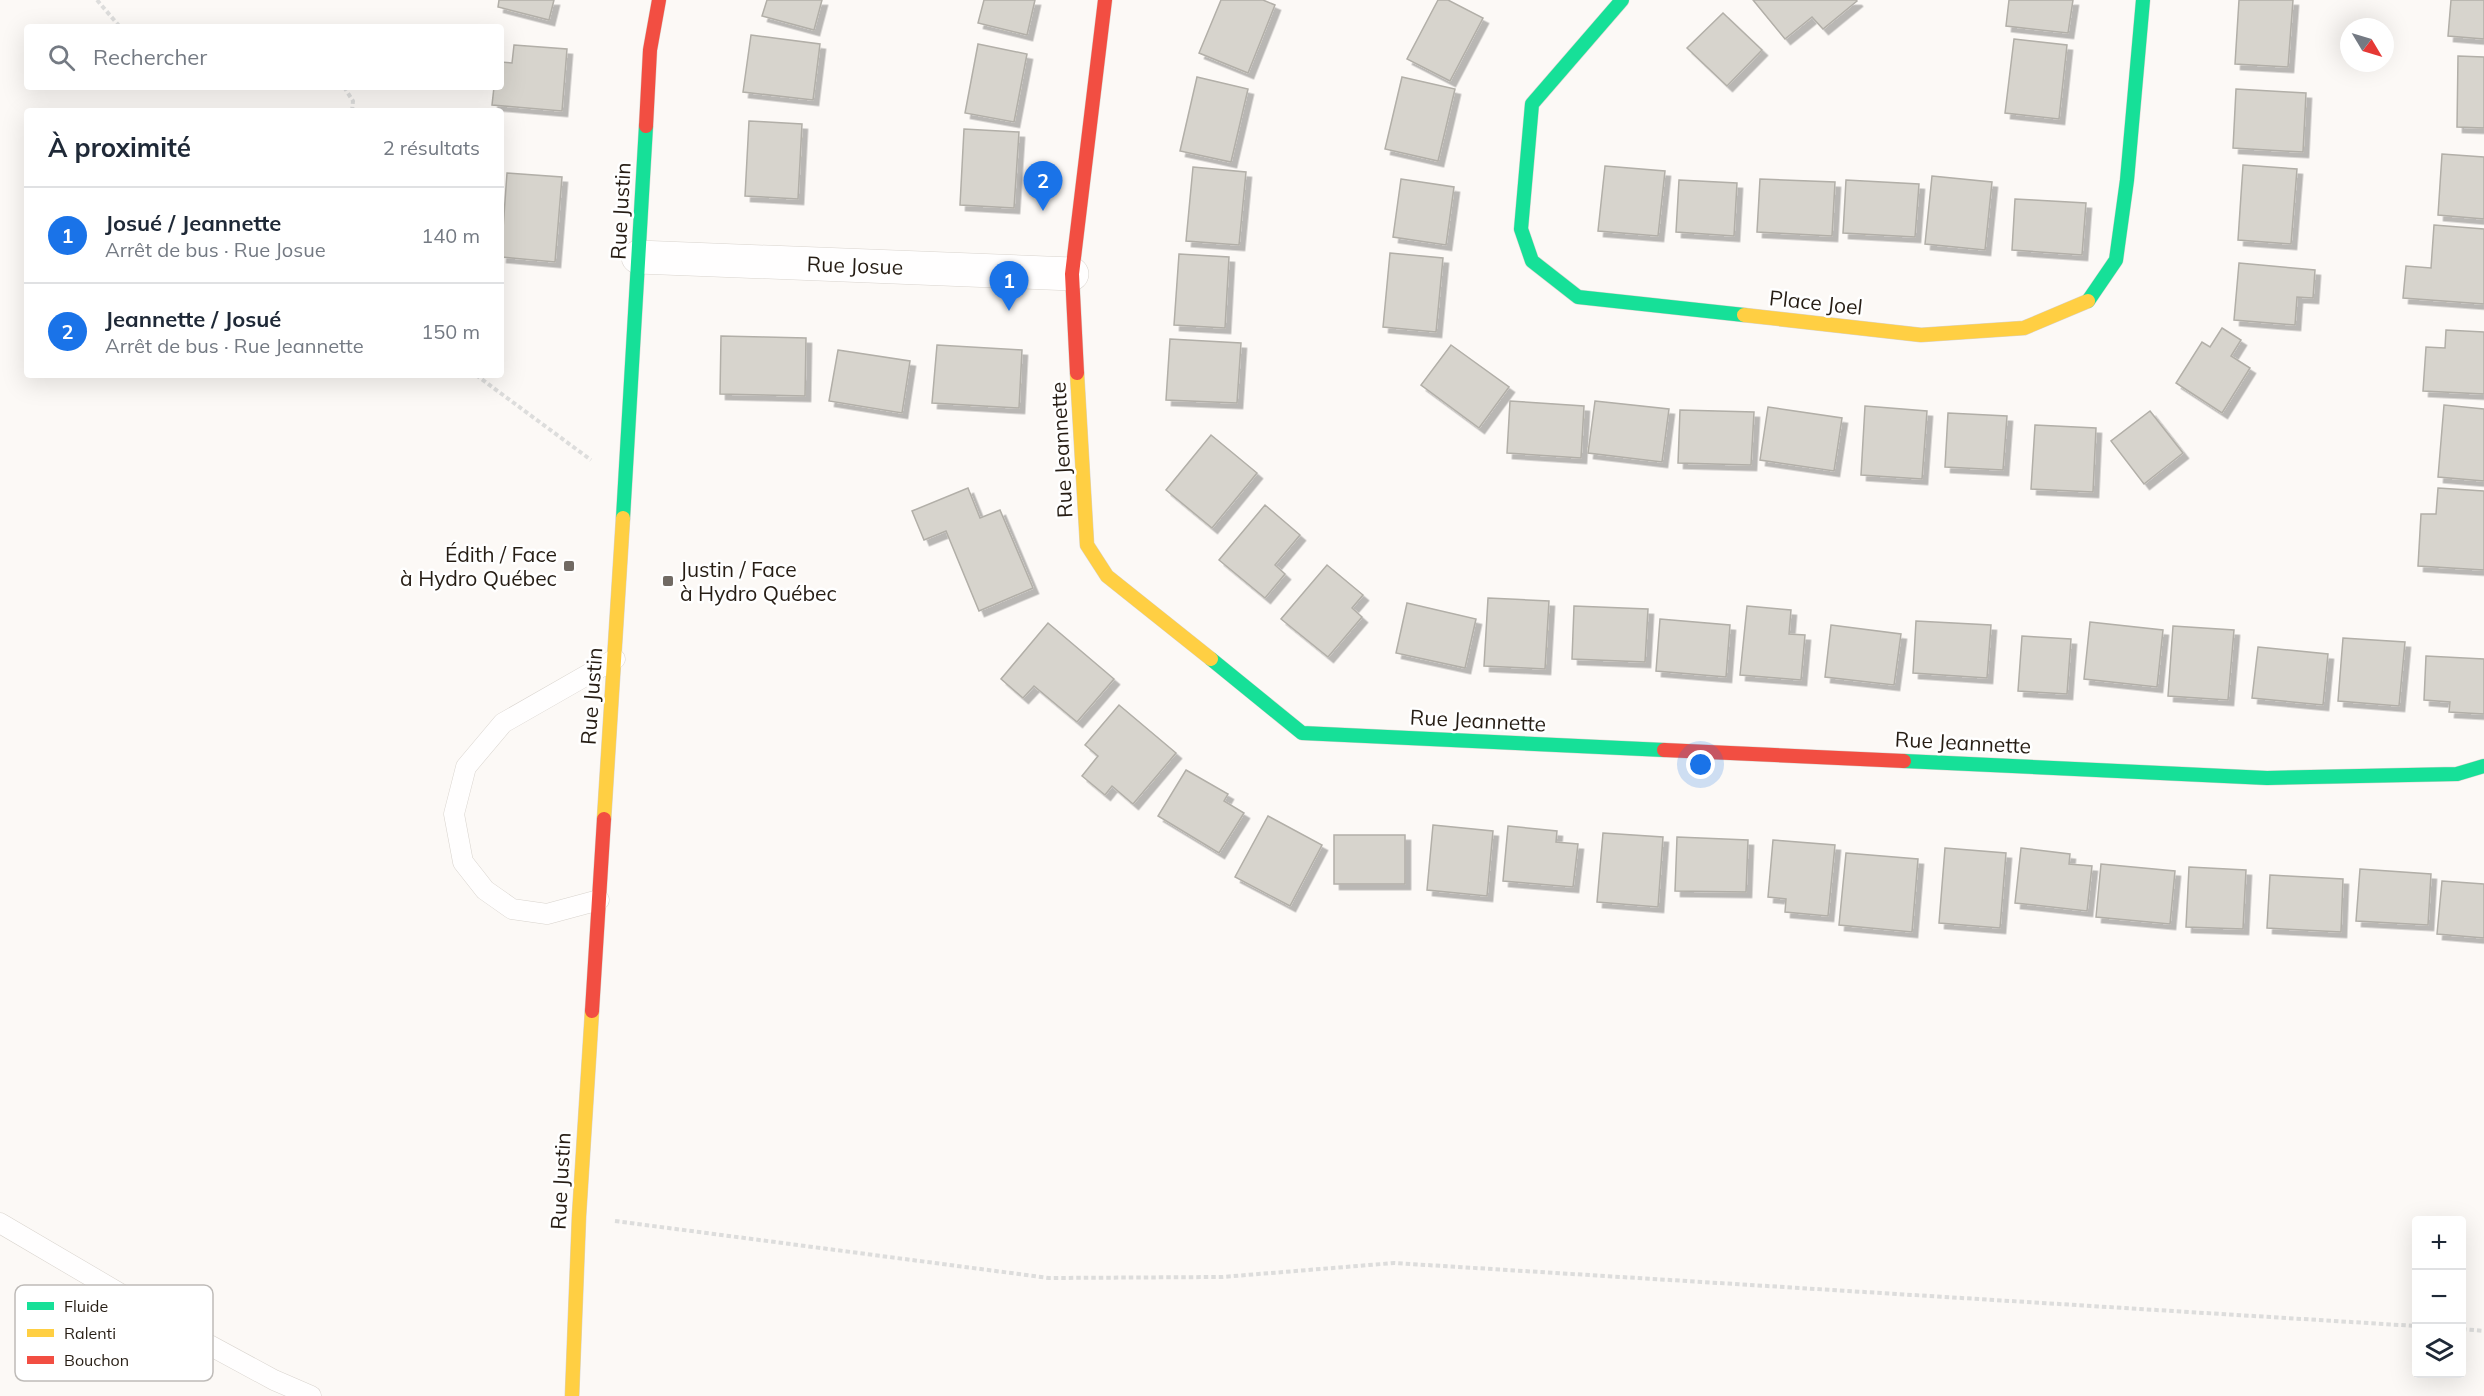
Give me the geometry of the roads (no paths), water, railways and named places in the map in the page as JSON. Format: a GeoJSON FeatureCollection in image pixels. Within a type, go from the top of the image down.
{"type":"FeatureCollection","features":[{"type":"Feature","properties":{"kind":"street","name":"Rue Justin"},"geometry":{"type":"LineString","coordinates":[[572,1396],[579,1216],[615,658],[650,50],[659,0]]}},
{"type":"Feature","properties":{"kind":"street","name":"Rue Jeannette"},"geometry":{"type":"LineString","coordinates":[[1105,0],[1072,274],[1087,545],[1107,576],[1302,733],[2267,778],[2457,774],[2484,766]]}},
{"type":"Feature","properties":{"kind":"street","name":"Place Joel"},"geometry":{"type":"LineString","coordinates":[[1622,0],[1532,104],[1521,229],[1532,261],[1578,297],[1921,335],[2024,328],[2091,300],[2116,260],[2127,180],[2143,0]]}},
{"type":"Feature","properties":{"kind":"street","name":"Rue Josue"},"geometry":{"type":"LineString","coordinates":[[638,256],[1072,274]]}},
{"type":"Feature","properties":{"kind":"lane"},"geometry":{"type":"LineString","coordinates":[[599,900],[547,914],[512,909],[485,890],[463,862],[454,814],[466,767],[503,723],[615,658]]}},
{"type":"Feature","properties":{"kind":"lane"},"geometry":{"type":"LineString","coordinates":[[0,1223],[106,1285]]}},
{"type":"Feature","properties":{"kind":"lane"},"geometry":{"type":"LineString","coordinates":[[213,1347],[274,1380],[311,1396]]}},
{"type":"Feature","properties":{"kind":"place","name":"Jeannette / Josué"},"geometry":{"type":"Point","coordinates":[1043,211]}},
{"type":"Feature","properties":{"kind":"place","name":"Josué / Jeannette"},"geometry":{"type":"Point","coordinates":[1009,311]}},
{"type":"Feature","properties":{"kind":"place","name":"Édith / Face à Hydro Québec"},"geometry":{"type":"Point","coordinates":[569,566]}},
{"type":"Feature","properties":{"kind":"place","name":"Justin / Face à Hydro Québec"},"geometry":{"type":"Point","coordinates":[668,581]}}]}
